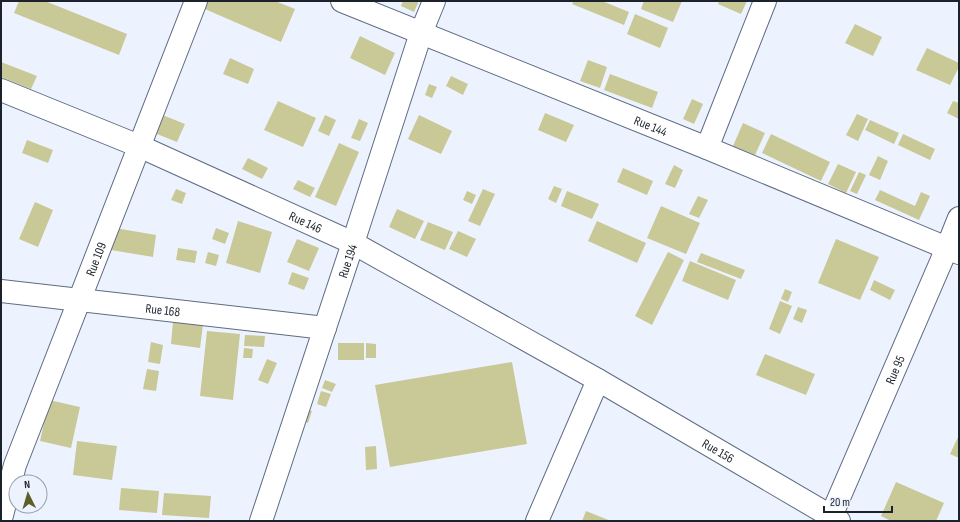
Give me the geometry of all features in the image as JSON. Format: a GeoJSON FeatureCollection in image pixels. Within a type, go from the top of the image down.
{"type":"FeatureCollection","features":[{"type":"Feature","properties":{"kind":"street","name":"Rue 109"},"geometry":{"type":"LineString","coordinates":[[1,519],[8,464],[79,300],[196,1]]}},
{"type":"Feature","properties":{"kind":"street","name":"Rue 144"},"geometry":{"type":"LineString","coordinates":[[342,1],[707,148],[953,251]]}},
{"type":"Feature","properties":{"kind":"street","name":"Rue 194"},"geometry":{"type":"LineString","coordinates":[[261,521],[421,33],[434,1]]}},
{"type":"Feature","properties":{"kind":"street"},"geometry":{"type":"LineString","coordinates":[[707,148],[765,1]]}},
{"type":"Feature","properties":{"kind":"street","name":"Rue 146"},"geometry":{"type":"LineString","coordinates":[[1,90],[139,146],[353,243],[598,380]]}},
{"type":"Feature","properties":{"kind":"street","name":"Rue 95"},"geometry":{"type":"LineString","coordinates":[[833,519],[953,251],[959,218]]}},
{"type":"Feature","properties":{"kind":"street","name":"Rue 168"},"geometry":{"type":"LineString","coordinates":[[1,291],[325,328]]}},
{"type":"Feature","properties":{"kind":"street"},"geometry":{"type":"LineString","coordinates":[[537,521],[598,380]]}},
{"type":"Feature","properties":{"kind":"street","name":"Rue 156"},"geometry":{"type":"LineString","coordinates":[[598,380],[833,519]]}},
{"type":"Feature","properties":{"kind":"building"},"geometry":{"type":"Polygon","coordinates":[[[19,1],[45,1],[127,34],[119,55],[14,13],[19,1]]]}},
{"type":"Feature","properties":{"kind":"building"},"geometry":{"type":"Polygon","coordinates":[[[201,1],[275,1],[295,9],[281,42],[198,6],[201,1]]]}},
{"type":"Feature","properties":{"kind":"building"},"geometry":{"type":"Polygon","coordinates":[[[403,1],[419,1],[414,12],[401,6],[403,1]]]}},
{"type":"Feature","properties":{"kind":"building"},"geometry":{"type":"Polygon","coordinates":[[[574,1],[602,1],[629,12],[624,25],[572,4],[574,1]]]}},
{"type":"Feature","properties":{"kind":"building"},"geometry":{"type":"Polygon","coordinates":[[[644,1],[682,1],[673,22],[641,9],[644,1]]]}},
{"type":"Feature","properties":{"kind":"building"},"geometry":{"type":"Polygon","coordinates":[[[719,1],[747,1],[741,14],[718,4],[719,1]]]}},
{"type":"Feature","properties":{"kind":"building"},"geometry":{"type":"Polygon","coordinates":[[[635,14],[668,28],[660,48],[627,34],[635,14]]]}},
{"type":"Feature","properties":{"kind":"building"},"geometry":{"type":"Polygon","coordinates":[[[855,24],[882,37],[873,56],[845,43],[855,24]]]}},
{"type":"Feature","properties":{"kind":"building"},"geometry":{"type":"Polygon","coordinates":[[[360,36],[395,53],[385,75],[350,58],[360,36]]]}},
{"type":"Feature","properties":{"kind":"building"},"geometry":{"type":"Polygon","coordinates":[[[927,48],[959,63],[959,67],[950,85],[916,70],[927,48]]]}},
{"type":"Feature","properties":{"kind":"building"},"geometry":{"type":"Polygon","coordinates":[[[230,58],[254,69],[248,84],[223,74],[230,58]]]}},
{"type":"Feature","properties":{"kind":"building"},"geometry":{"type":"Polygon","coordinates":[[[588,60],[607,67],[600,88],[580,81],[588,60]]]}},
{"type":"Feature","properties":{"kind":"building"},"geometry":{"type":"Polygon","coordinates":[[[1,62],[37,76],[31,89],[1,77],[1,62]]]}},
{"type":"Feature","properties":{"kind":"building"},"geometry":{"type":"Polygon","coordinates":[[[610,74],[658,92],[652,108],[604,90],[610,74]]]}},
{"type":"Feature","properties":{"kind":"building"},"geometry":{"type":"Polygon","coordinates":[[[451,76],[468,84],[463,95],[446,86],[451,76]]]}},
{"type":"Feature","properties":{"kind":"building"},"geometry":{"type":"Polygon","coordinates":[[[429,84],[437,87],[432,98],[425,95],[429,84]]]}},
{"type":"Feature","properties":{"kind":"building"},"geometry":{"type":"Polygon","coordinates":[[[692,99],[703,104],[694,124],[683,119],[692,99]]]}},
{"type":"Feature","properties":{"kind":"building"},"geometry":{"type":"Polygon","coordinates":[[[278,101],[316,118],[303,147],[264,130],[278,101]]]}},
{"type":"Feature","properties":{"kind":"building"},"geometry":{"type":"Polygon","coordinates":[[[953,101],[959,103],[959,119],[947,113],[953,101]]]}},
{"type":"Feature","properties":{"kind":"building"},"geometry":{"type":"Polygon","coordinates":[[[155,112],[185,124],[177,142],[147,130],[155,112]]]}},
{"type":"Feature","properties":{"kind":"building"},"geometry":{"type":"Polygon","coordinates":[[[545,113],[574,125],[566,142],[538,130],[545,113]]]}},
{"type":"Feature","properties":{"kind":"building"},"geometry":{"type":"Polygon","coordinates":[[[857,114],[868,119],[858,141],[846,135],[857,114]]]}},
{"type":"Feature","properties":{"kind":"building"},"geometry":{"type":"Polygon","coordinates":[[[325,115],[336,120],[329,136],[318,131],[325,115]]]}},
{"type":"Feature","properties":{"kind":"building"},"geometry":{"type":"Polygon","coordinates":[[[419,115],[452,131],[441,154],[408,139],[419,115]]]}},
{"type":"Feature","properties":{"kind":"building"},"geometry":{"type":"Polygon","coordinates":[[[359,119],[368,123],[360,141],[351,138],[359,119]]]}},
{"type":"Feature","properties":{"kind":"building"},"geometry":{"type":"Polygon","coordinates":[[[870,120],[899,133],[894,144],[865,130],[870,120]]]}},
{"type":"Feature","properties":{"kind":"building"},"geometry":{"type":"Polygon","coordinates":[[[743,123],[765,133],[755,155],[733,146],[743,123]]]}},
{"type":"Feature","properties":{"kind":"building"},"geometry":{"type":"Polygon","coordinates":[[[771,134],[830,162],[821,181],[762,153],[771,134]]]}},
{"type":"Feature","properties":{"kind":"building"},"geometry":{"type":"Polygon","coordinates":[[[903,134],[935,149],[930,160],[898,145],[903,134]]]}},
{"type":"Feature","properties":{"kind":"building"},"geometry":{"type":"Polygon","coordinates":[[[27,140],[53,150],[48,163],[22,153],[27,140]]]}},
{"type":"Feature","properties":{"kind":"building"},"geometry":{"type":"Polygon","coordinates":[[[339,143],[359,152],[336,206],[315,197],[339,143]]]}},
{"type":"Feature","properties":{"kind":"building"},"geometry":{"type":"Polygon","coordinates":[[[878,156],[888,161],[880,180],[869,175],[878,156]]]}},
{"type":"Feature","properties":{"kind":"building"},"geometry":{"type":"Polygon","coordinates":[[[248,158],[268,168],[262,179],[242,169],[248,158]]]}},
{"type":"Feature","properties":{"kind":"building"},"geometry":{"type":"Polygon","coordinates":[[[838,164],[856,172],[846,193],[828,184],[838,164]]]}},
{"type":"Feature","properties":{"kind":"building"},"geometry":{"type":"Polygon","coordinates":[[[674,165],[683,170],[675,188],[665,184],[674,165]]]}},
{"type":"Feature","properties":{"kind":"building"},"geometry":{"type":"Polygon","coordinates":[[[623,168],[653,181],[647,195],[617,182],[623,168]]]}},
{"type":"Feature","properties":{"kind":"building"},"geometry":{"type":"Polygon","coordinates":[[[859,172],[866,175],[857,194],[850,191],[859,172]]]}},
{"type":"Feature","properties":{"kind":"building"},"geometry":{"type":"Polygon","coordinates":[[[298,180],[315,188],[310,197],[293,189],[298,180]]]}},
{"type":"Feature","properties":{"kind":"building"},"geometry":{"type":"Polygon","coordinates":[[[554,186],[562,189],[556,203],[548,199],[554,186]]]}},
{"type":"Feature","properties":{"kind":"building"},"geometry":{"type":"Polygon","coordinates":[[[176,189],[186,193],[182,204],[171,200],[176,189]]]}},
{"type":"Feature","properties":{"kind":"building"},"geometry":{"type":"Polygon","coordinates":[[[483,189],[495,194],[480,226],[468,221],[483,189]]]}},
{"type":"Feature","properties":{"kind":"building"},"geometry":{"type":"Polygon","coordinates":[[[880,190],[915,206],[921,192],[930,196],[919,220],[875,200],[880,190]]]}},
{"type":"Feature","properties":{"kind":"building"},"geometry":{"type":"Polygon","coordinates":[[[467,191],[476,195],[472,204],[463,200],[467,191]]]}},
{"type":"Feature","properties":{"kind":"building"},"geometry":{"type":"Polygon","coordinates":[[[567,191],[599,204],[592,219],[561,206],[567,191]]]}},
{"type":"Feature","properties":{"kind":"building"},"geometry":{"type":"Polygon","coordinates":[[[698,196],[708,200],[699,218],[689,214],[698,196]]]}},
{"type":"Feature","properties":{"kind":"building"},"geometry":{"type":"Polygon","coordinates":[[[35,202],[53,210],[38,247],[19,239],[35,202]]]}},
{"type":"Feature","properties":{"kind":"building"},"geometry":{"type":"Polygon","coordinates":[[[661,206],[700,223],[686,254],[647,238],[661,206]]]}},
{"type":"Feature","properties":{"kind":"building"},"geometry":{"type":"Polygon","coordinates":[[[397,209],[424,221],[415,239],[389,227],[397,209]]]}},
{"type":"Feature","properties":{"kind":"building"},"geometry":{"type":"Polygon","coordinates":[[[238,221],[272,232],[260,273],[226,263],[238,221]]]}},
{"type":"Feature","properties":{"kind":"building"},"geometry":{"type":"Polygon","coordinates":[[[597,221],[646,243],[637,263],[588,241],[597,221]]]}},
{"type":"Feature","properties":{"kind":"building"},"geometry":{"type":"Polygon","coordinates":[[[428,222],[453,232],[445,250],[420,240],[428,222]]]}},
{"type":"Feature","properties":{"kind":"building"},"geometry":{"type":"Polygon","coordinates":[[[109,227],[156,235],[153,257],[105,249],[109,227]]]}},
{"type":"Feature","properties":{"kind":"building"},"geometry":{"type":"Polygon","coordinates":[[[216,228],[229,233],[225,244],[212,239],[216,228]]]}},
{"type":"Feature","properties":{"kind":"building"},"geometry":{"type":"Polygon","coordinates":[[[458,231],[476,239],[467,257],[449,249],[458,231]]]}},
{"type":"Feature","properties":{"kind":"building"},"geometry":{"type":"Polygon","coordinates":[[[297,239],[319,248],[309,271],[287,262],[297,239]]]}},
{"type":"Feature","properties":{"kind":"building"},"geometry":{"type":"Polygon","coordinates":[[[836,239],[879,257],[860,300],[818,283],[836,239]]]}},
{"type":"Feature","properties":{"kind":"building"},"geometry":{"type":"Polygon","coordinates":[[[178,248],[197,251],[195,263],[176,260],[178,248]]]}},
{"type":"Feature","properties":{"kind":"building"},"geometry":{"type":"Polygon","coordinates":[[[208,252],[219,255],[216,266],[205,263],[208,252]]]}},
{"type":"Feature","properties":{"kind":"building"},"geometry":{"type":"Polygon","coordinates":[[[668,252],[684,260],[652,325],[635,316],[668,252]]]}},
{"type":"Feature","properties":{"kind":"building"},"geometry":{"type":"Polygon","coordinates":[[[701,253],[745,270],[741,279],[697,262],[701,253]]]}},
{"type":"Feature","properties":{"kind":"building"},"geometry":{"type":"Polygon","coordinates":[[[690,261],[736,280],[728,300],[682,281],[690,261]]]}},
{"type":"Feature","properties":{"kind":"building"},"geometry":{"type":"Polygon","coordinates":[[[292,272],[309,278],[304,290],[288,284],[292,272]]]}},
{"type":"Feature","properties":{"kind":"building"},"geometry":{"type":"Polygon","coordinates":[[[874,280],[895,290],[890,300],[870,290],[874,280]]]}},
{"type":"Feature","properties":{"kind":"building"},"geometry":{"type":"Polygon","coordinates":[[[785,289],[792,292],[788,302],[781,299],[785,289]]]}},
{"type":"Feature","properties":{"kind":"building"},"geometry":{"type":"Polygon","coordinates":[[[780,301],[792,306],[780,334],[769,329],[780,301]]]}},
{"type":"Feature","properties":{"kind":"building"},"geometry":{"type":"Polygon","coordinates":[[[798,307],[807,310],[802,323],[793,319],[798,307]]]}},
{"type":"Feature","properties":{"kind":"building"},"geometry":{"type":"Polygon","coordinates":[[[173,322],[203,325],[200,348],[171,344],[173,322]]]}},
{"type":"Feature","properties":{"kind":"building"},"geometry":{"type":"Polygon","coordinates":[[[207,331],[240,334],[233,400],[200,396],[207,331]]]}},
{"type":"Feature","properties":{"kind":"building"},"geometry":{"type":"Polygon","coordinates":[[[245,335],[265,336],[264,347],[244,346],[245,335]]]}},
{"type":"Feature","properties":{"kind":"building"},"geometry":{"type":"Polygon","coordinates":[[[151,342],[163,345],[160,364],[148,362],[151,342]]]}},
{"type":"Feature","properties":{"kind":"building"},"geometry":{"type":"Polygon","coordinates":[[[338,343],[364,343],[364,360],[338,360],[338,343]]]}},
{"type":"Feature","properties":{"kind":"building"},"geometry":{"type":"Polygon","coordinates":[[[366,343],[376,344],[376,358],[366,358],[366,343]]]}},
{"type":"Feature","properties":{"kind":"building"},"geometry":{"type":"Polygon","coordinates":[[[244,348],[253,349],[252,358],[243,358],[244,348]]]}},
{"type":"Feature","properties":{"kind":"building"},"geometry":{"type":"Polygon","coordinates":[[[765,354],[815,374],[806,395],[756,375],[765,354]]]}},
{"type":"Feature","properties":{"kind":"building"},"geometry":{"type":"Polygon","coordinates":[[[267,359],[277,363],[268,384],[258,380],[267,359]]]}},
{"type":"Feature","properties":{"kind":"building"},"geometry":{"type":"Polygon","coordinates":[[[512,362],[527,444],[390,467],[375,385],[512,362]]]}},
{"type":"Feature","properties":{"kind":"building"},"geometry":{"type":"Polygon","coordinates":[[[147,369],[159,371],[156,391],[143,389],[147,369]]]}},
{"type":"Feature","properties":{"kind":"building"},"geometry":{"type":"Polygon","coordinates":[[[325,380],[336,384],[332,392],[322,388],[325,380]]]}},
{"type":"Feature","properties":{"kind":"building"},"geometry":{"type":"Polygon","coordinates":[[[321,391],[331,394],[326,407],[317,404],[321,391]]]}},
{"type":"Feature","properties":{"kind":"building"},"geometry":{"type":"Polygon","coordinates":[[[49,400],[80,407],[71,448],[40,441],[49,400]]]}},
{"type":"Feature","properties":{"kind":"building"},"geometry":{"type":"Polygon","coordinates":[[[301,407],[312,411],[308,423],[296,418],[301,407]]]}},
{"type":"Feature","properties":{"kind":"building"},"geometry":{"type":"Polygon","coordinates":[[[959,435],[959,458],[950,454],[959,435]]]}},
{"type":"Feature","properties":{"kind":"building"},"geometry":{"type":"Polygon","coordinates":[[[77,441],[117,446],[112,480],[73,475],[77,441]]]}},
{"type":"Feature","properties":{"kind":"building"},"geometry":{"type":"Polygon","coordinates":[[[376,446],[377,469],[366,470],[365,447],[376,446]]]}},
{"type":"Feature","properties":{"kind":"building"},"geometry":{"type":"Polygon","coordinates":[[[896,482],[944,503],[936,521],[891,521],[881,516],[896,482]]]}},
{"type":"Feature","properties":{"kind":"building"},"geometry":{"type":"Polygon","coordinates":[[[121,488],[159,491],[157,513],[119,510],[121,488]]]}},
{"type":"Feature","properties":{"kind":"building"},"geometry":{"type":"Polygon","coordinates":[[[164,493],[211,496],[209,518],[162,515],[164,493]]]}},
{"type":"Feature","properties":{"kind":"building"},"geometry":{"type":"Polygon","coordinates":[[[586,511],[611,521],[582,521],[586,511]]]}}]}
